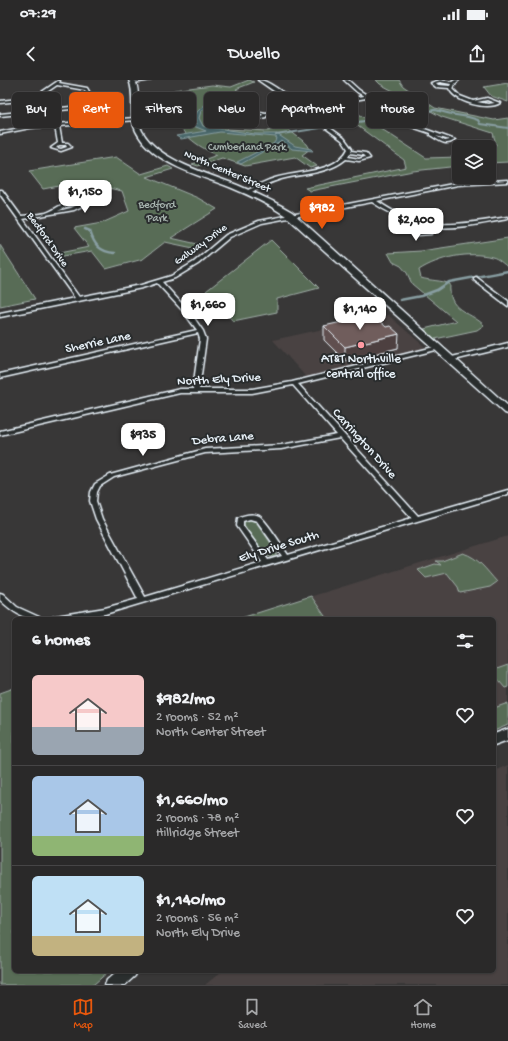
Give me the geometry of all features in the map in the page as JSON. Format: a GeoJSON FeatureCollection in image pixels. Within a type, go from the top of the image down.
{"type":"FeatureCollection","features":[{"type":"Feature","properties":{"kind":"street"},"geometry":{"type":"LineString","coordinates":[[1,103],[29,99],[40,95],[63,80]]}},
{"type":"Feature","properties":{"kind":"street"},"geometry":{"type":"LineString","coordinates":[[132,81],[149,80]]}},
{"type":"Feature","properties":{"kind":"street"},"geometry":{"type":"LineString","coordinates":[[260,80],[279,92]]}},
{"type":"Feature","properties":{"kind":"street"},"geometry":{"type":"LineString","coordinates":[[346,80],[366,95]]}},
{"type":"Feature","properties":{"kind":"street","name":"North Center Street"},"geometry":{"type":"LineString","coordinates":[[132,81],[136,92]]}},
{"type":"Feature","properties":{"kind":"street"},"geometry":{"type":"LineString","coordinates":[[451,87],[436,86],[432,83],[438,81],[456,81]]}},
{"type":"Feature","properties":{"kind":"street"},"geometry":{"type":"LineString","coordinates":[[451,87],[456,81]]}},
{"type":"Feature","properties":{"kind":"street"},"geometry":{"type":"LineString","coordinates":[[0,115],[81,107],[94,104],[86,89],[56,84]]}},
{"type":"Feature","properties":{"kind":"street"},"geometry":{"type":"LineString","coordinates":[[451,87],[453,94],[456,96],[474,102],[488,105],[496,105],[498,103],[487,99],[474,102]]}},
{"type":"Feature","properties":{"kind":"street"},"geometry":{"type":"LineString","coordinates":[[61,125],[132,120]]}},
{"type":"Feature","properties":{"kind":"street"},"geometry":{"type":"LineString","coordinates":[[0,133],[20,128]]}},
{"type":"Feature","properties":{"kind":"street"},"geometry":{"type":"LineString","coordinates":[[57,128],[60,144]]}},
{"type":"Feature","properties":{"kind":"street","name":"North Center Street"},"geometry":{"type":"LineString","coordinates":[[138,128],[140,134],[160,153],[183,166],[274,203],[291,216],[508,411]]}},
{"type":"Feature","properties":{"kind":"street"},"geometry":{"type":"LineString","coordinates":[[248,192],[276,179],[329,167],[346,158],[350,152],[350,147],[346,142],[327,128]]}},
{"type":"Feature","properties":{"kind":"street"},"geometry":{"type":"LineString","coordinates":[[417,128],[431,134]]}},
{"type":"Feature","properties":{"kind":"street"},"geometry":{"type":"LineString","coordinates":[[346,158],[360,160],[368,158],[367,155],[350,152]]}},
{"type":"Feature","properties":{"kind":"street","name":"Galway Drive"},"geometry":{"type":"LineString","coordinates":[[0,316],[159,282],[185,271],[216,245],[238,231],[261,222],[458,184],[508,181]]}},
{"type":"Feature","properties":{"kind":"street","name":"Bedford Drive"},"geometry":{"type":"LineString","coordinates":[[0,191],[78,299]]}},
{"type":"Feature","properties":{"kind":"street"},"geometry":{"type":"LineString","coordinates":[[372,200],[397,217],[417,223],[464,226],[508,218]]}},
{"type":"Feature","properties":{"kind":"street"},"geometry":{"type":"LineString","coordinates":[[20,218],[49,213],[78,208],[82,204],[79,202],[71,202],[60,209],[49,213]]}},
{"type":"Feature","properties":{"kind":"street"},"geometry":{"type":"LineString","coordinates":[[417,223],[412,230],[420,234],[429,233],[434,225]]}},
{"type":"Feature","properties":{"kind":"street"},"geometry":{"type":"LineString","coordinates":[[476,279],[508,304]]}},
{"type":"Feature","properties":{"kind":"street"},"geometry":{"type":"LineString","coordinates":[[159,282],[200,331],[203,339],[196,391]]}},
{"type":"Feature","properties":{"kind":"street","name":"Sherrie Lane"},"geometry":{"type":"LineString","coordinates":[[0,376],[200,331]]}},
{"type":"Feature","properties":{"kind":"street"},"geometry":{"type":"LineString","coordinates":[[450,359],[508,345]]}},
{"type":"Feature","properties":{"kind":"street","name":"North Ely Drive"},"geometry":{"type":"LineString","coordinates":[[0,433],[180,391],[252,391],[295,384],[438,348]]}},
{"type":"Feature","properties":{"kind":"street","name":"Carrington Drive"},"geometry":{"type":"LineString","coordinates":[[295,384],[416,519]]}},
{"type":"Feature","properties":{"kind":"street","name":"Debra Lane"},"geometry":{"type":"LineString","coordinates":[[143,600],[99,519],[93,501],[94,492],[97,485],[112,476],[205,451],[280,447],[340,436]]}},
{"type":"Feature","properties":{"kind":"street","name":"Ely Drive South"},"geometry":{"type":"LineString","coordinates":[[74,617],[143,600],[508,492]]}},
{"type":"Feature","properties":{"kind":"street"},"geometry":{"type":"LineString","coordinates":[[267,564],[240,526],[240,520],[244,517],[252,516],[259,519],[287,558]]}},
{"type":"Feature","properties":{"kind":"street"},"geometry":{"type":"LineString","coordinates":[[0,596],[9,605],[21,613],[31,617]]}},
{"type":"Feature","properties":{"kind":"street"},"geometry":{"type":"LineString","coordinates":[[496,739],[508,734]]}},
{"type":"Feature","properties":{"kind":"street"},"geometry":{"type":"LineString","coordinates":[[113,985],[127,973]]}},
{"type":"Feature","properties":{"kind":"shaded area"},"geometry":{"type":"Polygon","coordinates":[[[388,315],[426,348],[306,377],[273,340],[388,315]]]}},
{"type":"Feature","properties":{"kind":"shaded area"},"geometry":{"type":"Polygon","coordinates":[[[508,536],[508,706],[496,711],[496,617],[245,617],[508,536]]]}},
{"type":"Feature","properties":{"kind":"shaded area"},"geometry":{"type":"Polygon","coordinates":[[[508,765],[508,985],[205,985],[220,973],[496,973],[496,770],[508,765]]]}},
{"type":"Feature","properties":{"kind":"green space","name":"Cumberland Park"},"geometry":{"type":"Polygon","coordinates":[[[249,80],[254,82],[236,89],[240,92],[204,92],[204,128],[268,131],[286,128],[307,144],[310,149],[302,155],[317,166],[310,168],[295,157],[245,166],[222,158],[198,166],[192,164],[217,155],[196,143],[181,128],[196,128],[196,92],[174,92],[174,90],[212,85],[231,87],[249,80]]]}},
{"type":"Feature","properties":{"kind":"green space"},"geometry":{"type":"Polygon","coordinates":[[[376,80],[399,80],[403,86],[412,92],[395,92],[380,84],[376,80]]]}},
{"type":"Feature","properties":{"kind":"green space"},"geometry":{"type":"Polygon","coordinates":[[[508,83],[508,102],[491,96],[484,87],[508,83]]]}},
{"type":"Feature","properties":{"kind":"green space"},"geometry":{"type":"Polygon","coordinates":[[[428,103],[435,108],[494,120],[508,118],[508,162],[496,163],[496,140],[493,133],[442,117],[428,110],[428,103]]]}},
{"type":"Feature","properties":{"kind":"green space"},"geometry":{"type":"Polygon","coordinates":[[[358,113],[366,119],[366,128],[380,128],[426,158],[452,157],[452,167],[413,171],[310,191],[305,188],[406,167],[404,160],[358,126],[358,113]]]}},
{"type":"Feature","properties":{"kind":"green space","name":"Bedford Park"},"geometry":{"type":"Polygon","coordinates":[[[116,157],[141,174],[168,166],[173,169],[147,177],[198,198],[217,209],[171,238],[202,245],[198,249],[165,242],[143,259],[106,269],[92,251],[57,257],[54,254],[89,247],[74,228],[102,223],[129,211],[122,191],[81,182],[43,189],[29,171],[116,157]]]}},
{"type":"Feature","properties":{"kind":"green space"},"geometry":{"type":"Polygon","coordinates":[[[508,238],[508,267],[494,258],[483,255],[464,255],[454,256],[427,265],[419,270],[421,278],[450,284],[452,300],[456,305],[484,325],[477,330],[435,339],[424,329],[456,321],[412,284],[407,273],[401,266],[393,262],[388,253],[421,251],[508,238]]]}},
{"type":"Feature","properties":{"kind":"green space"},"geometry":{"type":"Polygon","coordinates":[[[271,240],[319,288],[277,299],[277,312],[233,321],[206,291],[271,240]]]}},
{"type":"Feature","properties":{"kind":"green space"},"geometry":{"type":"Polygon","coordinates":[[[0,245],[35,299],[0,306],[0,245]]]}},
{"type":"Feature","properties":{"kind":"green space"},"geometry":{"type":"Polygon","coordinates":[[[249,519],[256,522],[277,552],[276,556],[271,557],[265,555],[244,525],[244,522],[249,519]]]}},
{"type":"Feature","properties":{"kind":"green space"},"geometry":{"type":"Polygon","coordinates":[[[463,553],[478,561],[497,582],[490,587],[460,593],[458,587],[447,573],[426,578],[418,570],[435,564],[441,565],[436,561],[442,561],[463,553]]]}},
{"type":"Feature","properties":{"kind":"green space"},"geometry":{"type":"Polygon","coordinates":[[[311,596],[326,617],[244,617],[311,596]]]}},
{"type":"Feature","properties":{"kind":"green space"},"geometry":{"type":"Polygon","coordinates":[[[508,665],[508,687],[505,688],[496,677],[496,669],[508,665]]]}},
{"type":"Feature","properties":{"kind":"green space"},"geometry":{"type":"Polygon","coordinates":[[[12,689],[12,973],[107,973],[93,985],[0,985],[0,693],[12,689]]]}},
{"type":"Feature","properties":{"kind":"green space"},"geometry":{"type":"Polygon","coordinates":[[[508,703],[508,725],[496,730],[496,707],[508,703]]]}},
{"type":"Feature","properties":{"kind":"water"},"geometry":{"type":"Polygon","coordinates":[[[204,106],[204,109],[201,111],[199,118],[204,128],[216,128],[255,134],[277,134],[295,146],[311,149],[313,151],[292,149],[282,141],[241,164],[237,162],[273,144],[277,139],[276,137],[220,132],[181,139],[176,136],[206,131],[196,127],[196,114],[204,106]]]}},
{"type":"Feature","properties":{"kind":"building"},"geometry":{"type":"Polygon","coordinates":[[[373,315],[386,327],[390,326],[399,334],[345,347],[324,326],[373,315]]]}},
{"type":"Feature","properties":{"kind":"waterway"},"geometry":{"type":"LineString","coordinates":[[276,135],[434,110],[472,118],[478,120],[480,124],[508,128]]}},
{"type":"Feature","properties":{"kind":"waterway"},"geometry":{"type":"LineString","coordinates":[[85,229],[90,231],[93,240],[98,247],[105,251],[115,253]]}},
{"type":"Feature","properties":{"kind":"waterway"},"geometry":{"type":"LineString","coordinates":[[400,300],[421,296],[437,290],[449,282],[508,271]]}},
{"type":"Feature","properties":{"kind":"place","name":"AT&T Northville central office"},"geometry":{"type":"Point","coordinates":[361,345]}}]}
